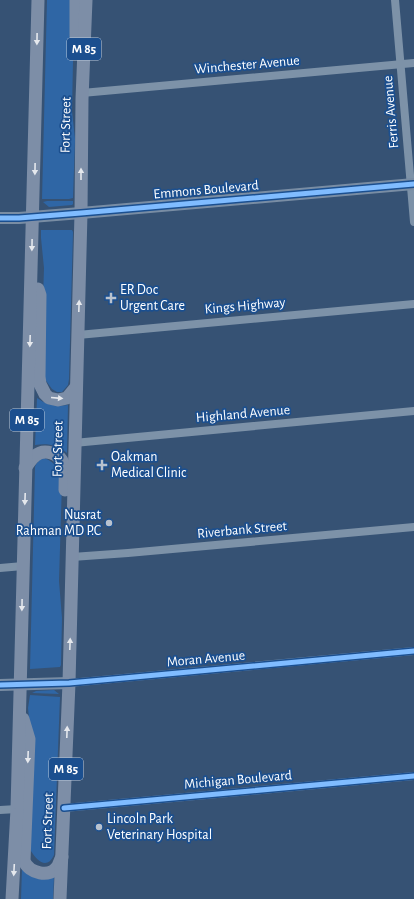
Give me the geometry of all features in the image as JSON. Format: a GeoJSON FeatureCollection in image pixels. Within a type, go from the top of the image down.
{"type":"FeatureCollection","features":[{"type":"Feature","properties":{"kind":"main road","name":"M 85"},"geometry":{"type":"LineString","coordinates":[[30,455],[38,0]]}},
{"type":"Feature","properties":{"kind":"main road"},"geometry":{"type":"LineString","coordinates":[[76,0],[76,86],[82,96]]}},
{"type":"Feature","properties":{"kind":"main road","name":"Fort Street"},"geometry":{"type":"LineString","coordinates":[[60,899],[69,683],[81,213],[82,96],[86,0]]}},
{"type":"Feature","properties":{"kind":"main road"},"geometry":{"type":"LineString","coordinates":[[32,274],[40,295],[39,378],[42,391],[49,398],[58,400],[67,398],[76,387]]}},
{"type":"Feature","properties":{"kind":"main road"},"geometry":{"type":"LineString","coordinates":[[12,899],[17,809],[26,468],[30,455],[50,452],[57,455],[64,464],[65,554],[72,573]]}},
{"type":"Feature","properties":{"kind":"main road"},"geometry":{"type":"LineString","coordinates":[[19,706],[29,739],[24,861],[30,870],[42,874],[49,873],[57,867],[63,855]]}},
{"type":"Feature","properties":{"kind":"street","name":"Ferris Avenue"},"geometry":{"type":"LineString","coordinates":[[394,0],[412,185],[414,222]]}},
{"type":"Feature","properties":{"kind":"street","name":"Winchester Avenue"},"geometry":{"type":"LineString","coordinates":[[82,96],[414,63]]}},
{"type":"Feature","properties":{"kind":"street","name":"Emmons Boulevard"},"geometry":{"type":"LineString","coordinates":[[0,218],[34,217],[412,185]]}},
{"type":"Feature","properties":{"kind":"street","name":"Kings Highway"},"geometry":{"type":"LineString","coordinates":[[78,335],[414,304]]}},
{"type":"Feature","properties":{"kind":"street","name":"Highland Avenue"},"geometry":{"type":"LineString","coordinates":[[74,443],[414,411]]}},
{"type":"Feature","properties":{"kind":"street","name":"Riverbank Street"},"geometry":{"type":"LineString","coordinates":[[72,557],[414,527]]}},
{"type":"Feature","properties":{"kind":"street"},"geometry":{"type":"LineString","coordinates":[[0,568],[23,566]]}},
{"type":"Feature","properties":{"kind":"street","name":"Moran Avenue"},"geometry":{"type":"LineString","coordinates":[[0,685],[69,683],[414,651]]}},
{"type":"Feature","properties":{"kind":"street","name":"Michigan Boulevard"},"geometry":{"type":"LineString","coordinates":[[64,808],[414,776]]}},
{"type":"Feature","properties":{"kind":"street"},"geometry":{"type":"LineString","coordinates":[[0,810],[17,809]]}},
{"type":"Feature","properties":{"kind":"shaded area"},"geometry":{"type":"Polygon","coordinates":[[[47,0],[72,0],[74,10],[72,111],[75,139],[73,198],[69,199],[42,199],[47,0]]]}},
{"type":"Feature","properties":{"kind":"shaded area"},"geometry":{"type":"Polygon","coordinates":[[[73,201],[73,204],[49,207],[43,202],[73,201]]]}},
{"type":"Feature","properties":{"kind":"shaded area"},"geometry":{"type":"Polygon","coordinates":[[[41,230],[72,230],[73,232],[69,379],[68,385],[62,392],[57,392],[52,389],[44,378],[41,360],[44,268],[41,230]]]}},
{"type":"Feature","properties":{"kind":"shaded area"},"geometry":{"type":"Polygon","coordinates":[[[37,398],[52,405],[68,405],[67,453],[52,445],[35,445],[37,398]]]}},
{"type":"Feature","properties":{"kind":"shaded area"},"geometry":{"type":"Polygon","coordinates":[[[44,458],[52,462],[57,467],[62,482],[59,581],[62,618],[61,665],[60,667],[30,669],[35,467],[38,461],[44,458]]]}},
{"type":"Feature","properties":{"kind":"shaded area"},"geometry":{"type":"Polygon","coordinates":[[[54,690],[59,694],[32,693],[36,691],[54,690]]]}},
{"type":"Feature","properties":{"kind":"shaded area"},"geometry":{"type":"Polygon","coordinates":[[[30,695],[60,697],[54,855],[51,860],[45,863],[39,861],[31,851],[31,738],[28,708],[30,695]]]}},
{"type":"Feature","properties":{"kind":"shaded area"},"geometry":{"type":"Polygon","coordinates":[[[22,868],[54,876],[53,899],[21,899],[22,868]]]}},
{"type":"Feature","properties":{"kind":"cycle path"},"geometry":{"type":"LineString","coordinates":[[0,218],[81,213],[414,184]]}},
{"type":"Feature","properties":{"kind":"cycle path"},"geometry":{"type":"LineString","coordinates":[[0,685],[69,683],[414,651]]}},
{"type":"Feature","properties":{"kind":"cycle path"},"geometry":{"type":"LineString","coordinates":[[64,808],[414,776]]}},
{"type":"Feature","properties":{"kind":"place","name":"ER Doc Urgent Care"},"geometry":{"type":"Point","coordinates":[111,298]}},
{"type":"Feature","properties":{"kind":"place","name":"Oakman Medical Clinic"},"geometry":{"type":"Point","coordinates":[102,465]}},
{"type":"Feature","properties":{"kind":"place","name":"Nusrat Rahman MD P.C"},"geometry":{"type":"Point","coordinates":[109,523]}},
{"type":"Feature","properties":{"kind":"place","name":"Lincoln Park Veterinary Hospital"},"geometry":{"type":"Point","coordinates":[99,827]}}]}
